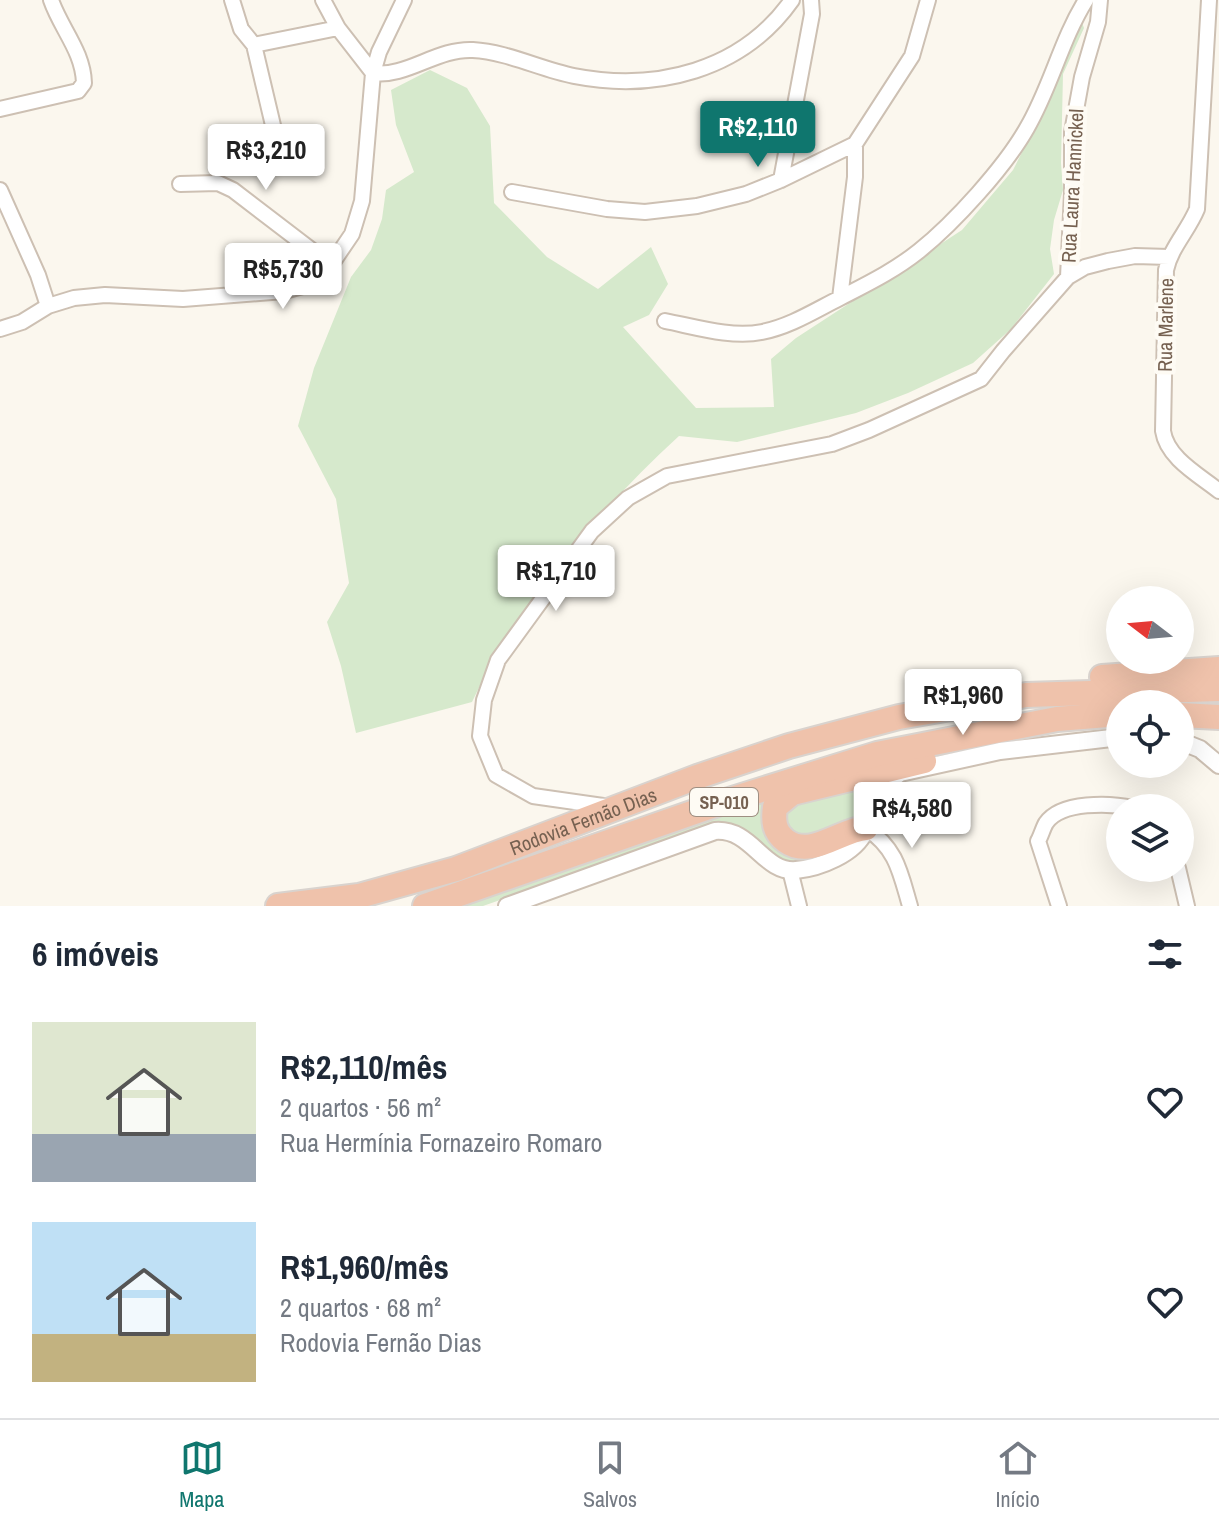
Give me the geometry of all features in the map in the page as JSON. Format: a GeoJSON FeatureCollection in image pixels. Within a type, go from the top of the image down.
{"type":"FeatureCollection","features":[{"type":"Feature","properties":{"kind":"highway"},"geometry":{"type":"LineString","coordinates":[[1026,695],[1050,685],[1087,679],[1219,669]]}},
{"type":"Feature","properties":{"kind":"highway","name":"Rodovia Fernão Dias"},"geometry":{"type":"LineString","coordinates":[[278,906],[359,896],[456,869],[615,807],[789,746],[899,717],[1026,695],[1219,689]]}},
{"type":"Feature","properties":{"kind":"highway","name":"Rodovia Fernão Dias"},"geometry":{"type":"LineString","coordinates":[[425,906],[729,800],[877,754],[1057,719],[1106,715]]}},
{"type":"Feature","properties":{"kind":"highway"},"geometry":{"type":"LineString","coordinates":[[1194,716],[1219,717]]}},
{"type":"Feature","properties":{"kind":"highway"},"geometry":{"type":"LineString","coordinates":[[866,828],[815,845],[801,846],[782,838],[776,830],[773,820],[775,807],[792,793],[1047,731],[1057,719]]}},
{"type":"Feature","properties":{"kind":"street"},"geometry":{"type":"LineString","coordinates":[[0,109],[78,91],[84,83],[83,70],[70,36],[51,0]]}},
{"type":"Feature","properties":{"kind":"street"},"geometry":{"type":"LineString","coordinates":[[232,0],[241,29],[254,45],[276,138]]}},
{"type":"Feature","properties":{"kind":"street"},"geometry":{"type":"LineString","coordinates":[[323,0],[338,28],[373,73],[384,75],[395,72],[457,50],[493,53],[575,76],[617,80],[686,76],[720,62],[778,21],[792,0]]}},
{"type":"Feature","properties":{"kind":"street"},"geometry":{"type":"LineString","coordinates":[[0,329],[22,322],[48,306],[74,298],[105,295],[183,299],[284,291],[310,284],[331,265],[352,234],[362,201],[373,73],[379,52],[404,0]]}},
{"type":"Feature","properties":{"kind":"street"},"geometry":{"type":"LineString","coordinates":[[781,180],[812,14],[811,0]]}},
{"type":"Feature","properties":{"kind":"street"},"geometry":{"type":"LineString","coordinates":[[512,192],[607,209],[645,212],[697,206],[746,194],[781,180],[855,144],[912,56],[928,0]]}},
{"type":"Feature","properties":{"kind":"street"},"geometry":{"type":"LineString","coordinates":[[665,321],[735,333],[760,332],[806,318],[872,283],[920,251],[1012,152],[1038,107],[1072,26],[1095,0]]}},
{"type":"Feature","properties":{"kind":"street","name":"Rua Laura Hannickel"},"geometry":{"type":"LineString","coordinates":[[1068,277],[1072,132],[1075,104],[1098,22],[1095,0]]}},
{"type":"Feature","properties":{"kind":"street","name":"Rua Marlene"},"geometry":{"type":"LineString","coordinates":[[1209,0],[1197,209],[1169,257],[1165,284],[1164,440],[1173,454],[1219,491]]}},
{"type":"Feature","properties":{"kind":"street"},"geometry":{"type":"LineString","coordinates":[[254,45],[338,28]]}},
{"type":"Feature","properties":{"kind":"street"},"geometry":{"type":"LineString","coordinates":[[840,298],[855,177],[855,144]]}},
{"type":"Feature","properties":{"kind":"street"},"geometry":{"type":"LineString","coordinates":[[180,184],[218,183],[233,190],[331,265]]}},
{"type":"Feature","properties":{"kind":"street"},"geometry":{"type":"LineString","coordinates":[[0,190],[38,275],[48,306]]}},
{"type":"Feature","properties":{"kind":"street"},"geometry":{"type":"LineString","coordinates":[[615,807],[533,796],[496,775],[480,736],[484,700],[498,660],[592,531],[628,498],[667,476],[832,444],[981,379],[1068,277],[1085,267],[1108,261],[1135,256],[1169,257]]}},
{"type":"Feature","properties":{"kind":"street"},"geometry":{"type":"LineString","coordinates":[[507,906],[723,830],[739,835],[776,866],[790,870],[805,869],[848,851],[861,837],[884,790],[900,773],[1000,751],[1106,739]]}},
{"type":"Feature","properties":{"kind":"street"},"geometry":{"type":"LineString","coordinates":[[1194,747],[1219,765]]}},
{"type":"Feature","properties":{"kind":"street"},"geometry":{"type":"LineString","coordinates":[[1059,906],[1038,841],[1047,821],[1060,811],[1106,805]]}},
{"type":"Feature","properties":{"kind":"street"},"geometry":{"type":"LineString","coordinates":[[866,828],[887,844],[893,853],[910,906]]}},
{"type":"Feature","properties":{"kind":"street"},"geometry":{"type":"LineString","coordinates":[[790,870],[799,906]]}},
{"type":"Feature","properties":{"kind":"street"},"geometry":{"type":"LineString","coordinates":[[1181,882],[1187,906]]}},
{"type":"Feature","properties":{"kind":"green space"},"geometry":{"type":"Polygon","coordinates":[[[1081,20],[1084,28],[1063,74],[1063,190],[1050,249],[1054,274],[1011,329],[973,363],[856,413],[737,442],[679,436],[609,506],[545,583],[502,644],[472,702],[356,733],[341,666],[327,622],[349,583],[336,499],[298,426],[314,368],[351,277],[371,250],[382,219],[386,190],[414,172],[396,125],[391,90],[430,70],[467,88],[490,126],[494,203],[547,257],[598,289],[651,247],[668,284],[649,315],[623,327],[696,408],[774,407],[771,359],[796,338],[962,230],[1013,170],[1040,117],[1081,20]]]}},
{"type":"Feature","properties":{"kind":"green space"},"geometry":{"type":"Polygon","coordinates":[[[880,777],[856,818],[821,837],[788,833],[781,807],[880,777]]]}},
{"type":"Feature","properties":{"kind":"green space"},"geometry":{"type":"Polygon","coordinates":[[[769,797],[763,808],[765,825],[834,852],[802,861],[782,860],[742,829],[722,823],[483,906],[462,906],[586,859],[769,797]]]}}]}
